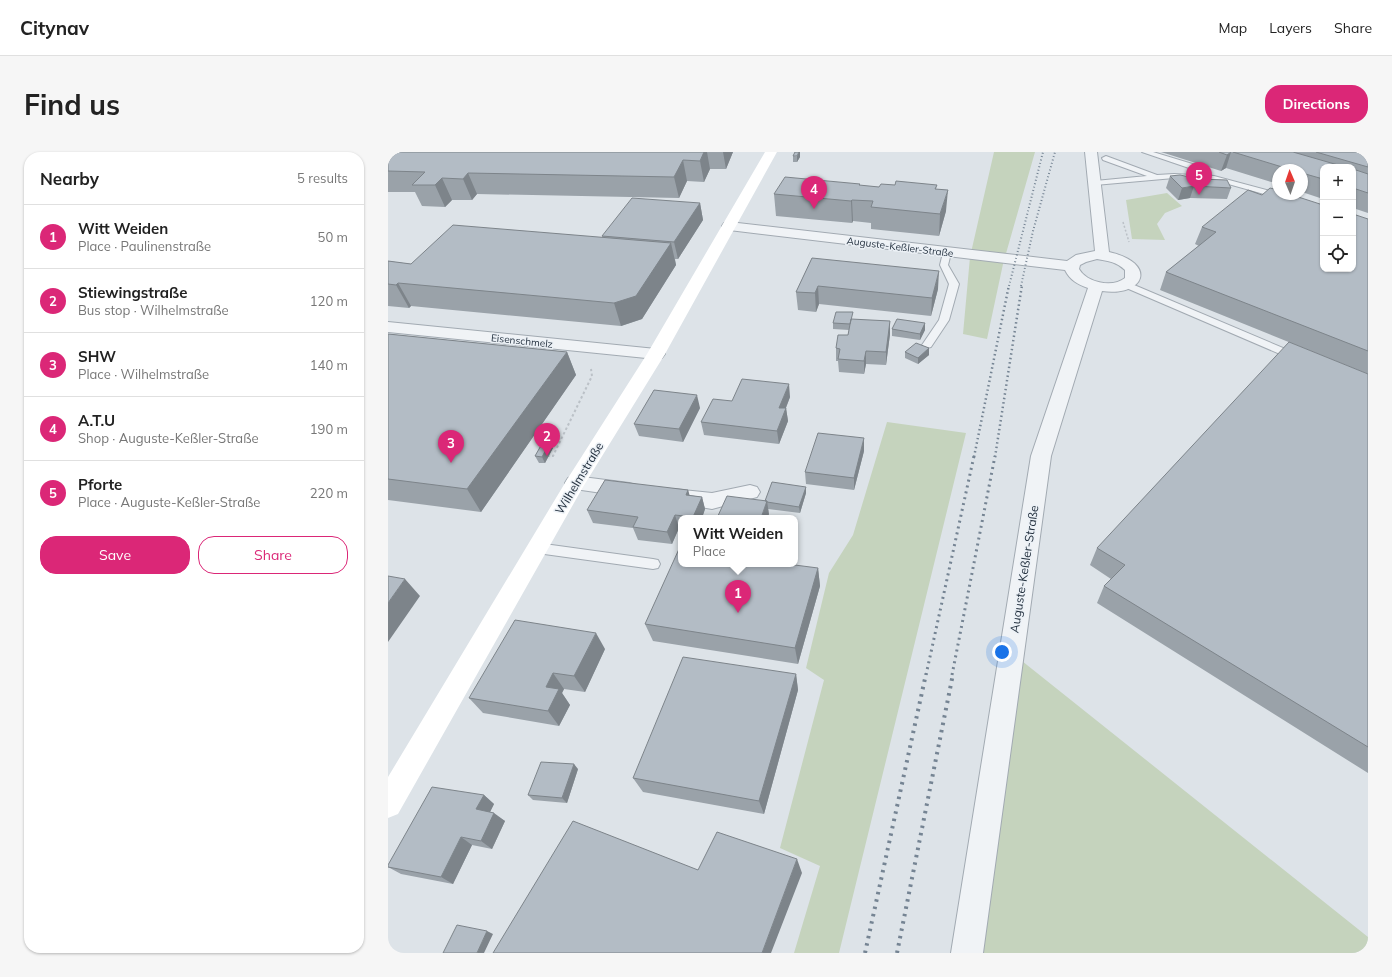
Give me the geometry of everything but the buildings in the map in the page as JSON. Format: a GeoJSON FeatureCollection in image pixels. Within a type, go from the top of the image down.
{"type":"FeatureCollection","features":[{"type":"Feature","properties":{"kind":"main road","name":"Wilhelmstraße"},"geometry":{"type":"LineString","coordinates":[[388,804],[575,483],[656,354],[771,152]]}},
{"type":"Feature","properties":{"kind":"street"},"geometry":{"type":"LineString","coordinates":[[1091,152],[1102,243],[1102,256]]}},
{"type":"Feature","properties":{"kind":"street","name":"Auguste-Keßler-Straße"},"geometry":{"type":"LineString","coordinates":[[729,226],[1072,266]]}},
{"type":"Feature","properties":{"kind":"street"},"geometry":{"type":"LineString","coordinates":[[1088,256],[1102,256],[1116,258],[1130,266],[1134,271],[1132,281],[1126,285],[1109,288],[1096,286],[1081,281],[1075,277],[1072,272],[1072,266],[1075,262],[1088,256]]}},
{"type":"Feature","properties":{"kind":"street","name":"Auguste-Keßler-Straße"},"geometry":{"type":"LineString","coordinates":[[967,953],[1041,456],[1096,286]]}},
{"type":"Feature","properties":{"kind":"street","name":"Eisenschmelz"},"geometry":{"type":"LineString","coordinates":[[388,327],[656,354]]}},
{"type":"Feature","properties":{"kind":"street"},"geometry":{"type":"LineString","coordinates":[[575,483],[712,501],[750,492]]}},
{"type":"Feature","properties":{"kind":"lane"},"geometry":{"type":"LineString","coordinates":[[1146,152],[1196,168],[1197,177]]}},
{"type":"Feature","properties":{"kind":"lane"},"geometry":{"type":"LineString","coordinates":[[1106,158],[1158,178]]}},
{"type":"Feature","properties":{"kind":"lane"},"geometry":{"type":"LineString","coordinates":[[1095,183],[1174,176],[1214,178],[1272,195]]}},
{"type":"Feature","properties":{"kind":"lane"},"geometry":{"type":"LineString","coordinates":[[927,345],[944,320],[954,284],[944,265],[947,252]]}},
{"type":"Feature","properties":{"kind":"lane"},"geometry":{"type":"LineString","coordinates":[[1126,285],[1302,360]]}},
{"type":"Feature","properties":{"kind":"lane"},"geometry":{"type":"LineString","coordinates":[[537,548],[653,564]]}},
{"type":"Feature","properties":{"kind":"path"},"geometry":{"type":"LineString","coordinates":[[1111,182],[1129,242]]}},
{"type":"Feature","properties":{"kind":"path"},"geometry":{"type":"LineString","coordinates":[[547,456],[554,456],[573,413],[592,376],[591,368],[604,349]]}},
{"type":"Feature","properties":{"kind":"green space"},"geometry":{"type":"Polygon","coordinates":[[[994,152],[1035,152],[1003,264],[987,339],[963,334],[970,257],[994,152]]]}},
{"type":"Feature","properties":{"kind":"green space"},"geometry":{"type":"Polygon","coordinates":[[[1167,193],[1182,206],[1165,213],[1157,224],[1165,240],[1132,239],[1126,200],[1167,193]]]}},
{"type":"Feature","properties":{"kind":"green space"},"geometry":{"type":"Polygon","coordinates":[[[887,422],[966,433],[839,953],[794,953],[820,866],[780,848],[824,680],[806,668],[829,573],[853,535],[887,422]]]}},
{"type":"Feature","properties":{"kind":"green space"},"geometry":{"type":"Polygon","coordinates":[[[1022,661],[1368,937],[1368,953],[975,953],[1022,661]]]}},
{"type":"Feature","properties":{"kind":"railway"},"geometry":{"type":"LineString","coordinates":[[1009,286],[1043,152]]}},
{"type":"Feature","properties":{"kind":"railway"},"geometry":{"type":"LineString","coordinates":[[1021,286],[1033,231],[1055,152]]}},
{"type":"Feature","properties":{"kind":"railway"},"geometry":{"type":"LineString","coordinates":[[974,457],[1009,285]]}},
{"type":"Feature","properties":{"kind":"railway"},"geometry":{"type":"LineString","coordinates":[[995,457],[1022,285]]}},
{"type":"Feature","properties":{"kind":"railway"},"geometry":{"type":"LineString","coordinates":[[926,675],[974,456]]}},
{"type":"Feature","properties":{"kind":"railway"},"geometry":{"type":"LineString","coordinates":[[952,675],[995,456]]}},
{"type":"Feature","properties":{"kind":"railway"},"geometry":{"type":"LineString","coordinates":[[865,953],[926,674]]}},
{"type":"Feature","properties":{"kind":"railway"},"geometry":{"type":"LineString","coordinates":[[897,953],[953,674]]}},
{"type":"Feature","properties":{"kind":"place","name":"Pforte"},"geometry":{"type":"Point","coordinates":[1199,195]}},
{"type":"Feature","properties":{"kind":"place","name":"A.T.U"},"geometry":{"type":"Point","coordinates":[814,209]}},
{"type":"Feature","properties":{"kind":"place","name":"Stiewingstraße"},"geometry":{"type":"Point","coordinates":[547,456]}},
{"type":"Feature","properties":{"kind":"place","name":"SHW"},"geometry":{"type":"Point","coordinates":[451,463]}},
{"type":"Feature","properties":{"kind":"place","name":"Witt Weiden"},"geometry":{"type":"Point","coordinates":[738,613]}}]}
